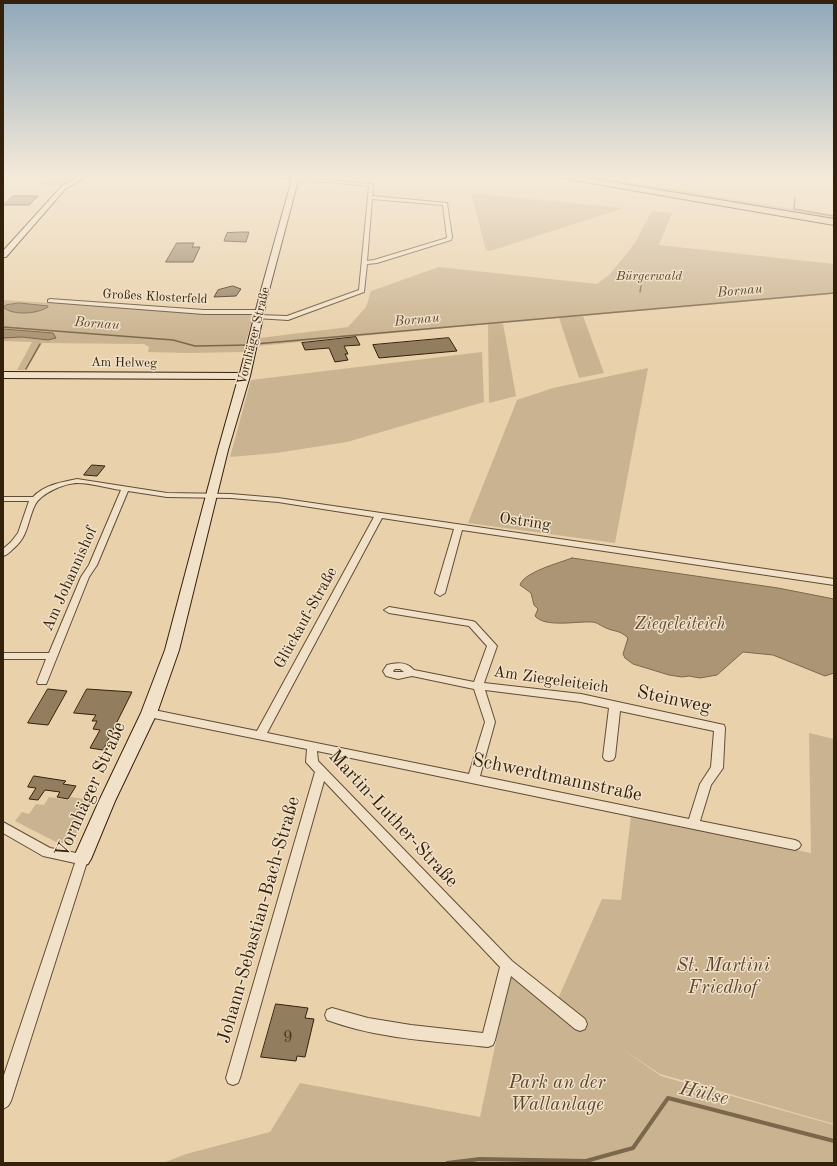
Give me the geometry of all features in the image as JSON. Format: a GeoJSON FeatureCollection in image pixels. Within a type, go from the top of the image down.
{"type":"FeatureCollection","features":[{"type":"Feature","properties":{"kind":"main road"},"geometry":{"type":"LineString","coordinates":[[3,255],[25,230]]}},
{"type":"Feature","properties":{"kind":"main road","name":"Vornhäger Straße"},"geometry":{"type":"LineString","coordinates":[[82,859],[106,801],[149,713],[172,650],[211,495],[241,391],[259,315],[282,230]]}},
{"type":"Feature","properties":{"kind":"main road","name":"Am Helweg"},"geometry":{"type":"LineString","coordinates":[[3,375],[245,376]]}},
{"type":"Feature","properties":{"kind":"main road"},"geometry":{"type":"LineString","coordinates":[[198,377],[229,380],[238,385],[241,391]]}},
{"type":"Feature","properties":{"kind":"street"},"geometry":{"type":"LineString","coordinates":[[368,230],[366,263],[375,262],[449,239],[449,230]]}},
{"type":"Feature","properties":{"kind":"street","name":"Großes Klosterfeld"},"geometry":{"type":"LineString","coordinates":[[50,301],[288,318],[362,291],[366,263]]}},
{"type":"Feature","properties":{"kind":"street"},"geometry":{"type":"LineString","coordinates":[[3,553],[14,544],[22,533],[31,504],[47,490],[77,482],[167,495],[211,495]]}},
{"type":"Feature","properties":{"kind":"street","name":"Am Johannishof"},"geometry":{"type":"LineString","coordinates":[[42,682],[85,577],[93,565],[125,489]]}},
{"type":"Feature","properties":{"kind":"street","name":"Ostring"},"geometry":{"type":"LineString","coordinates":[[211,495],[278,500],[834,582]]}},
{"type":"Feature","properties":{"kind":"street"},"geometry":{"type":"LineString","coordinates":[[3,499],[35,499]]}},
{"type":"Feature","properties":{"kind":"street","name":"Glückauf-Straße"},"geometry":{"type":"LineString","coordinates":[[260,735],[379,516]]}},
{"type":"Feature","properties":{"kind":"street"},"geometry":{"type":"LineString","coordinates":[[440,593],[459,527]]}},
{"type":"Feature","properties":{"kind":"street","name":"Am Ziegeleiteich"},"geometry":{"type":"LineString","coordinates":[[390,610],[472,624],[492,646],[478,686],[490,722],[473,779]]}},
{"type":"Feature","properties":{"kind":"street"},"geometry":{"type":"LineString","coordinates":[[3,656],[53,656]]}},
{"type":"Feature","properties":{"kind":"street","name":"Am Ziegeleiteich"},"geometry":{"type":"LineString","coordinates":[[411,673],[478,686],[570,697],[615,706],[609,757]]}},
{"type":"Feature","properties":{"kind":"street","name":"Steinweg"},"geometry":{"type":"LineString","coordinates":[[615,706],[720,728],[717,768],[706,784],[692,824]]}},
{"type":"Feature","properties":{"kind":"street","name":"Martin-Luther-Straße"},"geometry":{"type":"LineString","coordinates":[[149,713],[312,746],[312,762],[507,965],[580,1024]]}},
{"type":"Feature","properties":{"kind":"street","name":"Schwerdtmannstraße"},"geometry":{"type":"LineString","coordinates":[[312,746],[796,845]]}},
{"type":"Feature","properties":{"kind":"street","name":"Johann-Sebastian-Bach-Straße"},"geometry":{"type":"LineString","coordinates":[[233,1078],[321,771]]}},
{"type":"Feature","properties":{"kind":"street"},"geometry":{"type":"LineString","coordinates":[[3,827],[47,852],[82,859]]}},
{"type":"Feature","properties":{"kind":"street","name":"Vornhäger Straße"},"geometry":{"type":"LineString","coordinates":[[3,1101],[82,859]]}},
{"type":"Feature","properties":{"kind":"street"},"geometry":{"type":"LineString","coordinates":[[332,1015],[368,1025],[411,1032],[488,1040],[507,965]]}},
{"type":"Feature","properties":{"kind":"green space"},"geometry":{"type":"Polygon","coordinates":[[[481,230],[554,230],[490,251],[486,250],[481,230]]]}},
{"type":"Feature","properties":{"kind":"green space","name":"Bürgerwald"},"geometry":{"type":"Polygon","coordinates":[[[642,230],[665,230],[659,245],[834,264],[834,294],[583,316],[604,373],[579,378],[559,318],[503,323],[516,396],[489,403],[488,324],[258,346],[260,338],[348,327],[366,307],[371,291],[439,267],[597,284],[610,274],[635,243],[642,230]]]}},
{"type":"Feature","properties":{"kind":"green space"},"geometry":{"type":"Polygon","coordinates":[[[3,300],[254,313],[243,352],[148,352],[149,347],[144,344],[42,343],[26,370],[17,370],[32,342],[3,341],[3,300]]]}},
{"type":"Feature","properties":{"kind":"green space"},"geometry":{"type":"Polygon","coordinates":[[[482,352],[484,402],[347,442],[276,453],[230,457],[251,380],[482,352]]]}},
{"type":"Feature","properties":{"kind":"green space"},"geometry":{"type":"Polygon","coordinates":[[[648,368],[615,543],[468,523],[517,400],[553,388],[648,368]]]}},
{"type":"Feature","properties":{"kind":"green space"},"geometry":{"type":"Polygon","coordinates":[[[809,733],[834,739],[834,1124],[660,1074],[621,1048],[661,1076],[834,1125],[834,1163],[163,1163],[186,1154],[270,1132],[300,1083],[480,1117],[510,976],[578,1027],[557,1001],[602,899],[621,900],[631,816],[811,853],[809,733]]]}},
{"type":"Feature","properties":{"kind":"green space"},"geometry":{"type":"Polygon","coordinates":[[[49,797],[69,800],[70,797],[93,800],[74,840],[64,843],[56,842],[15,821],[22,812],[29,814],[36,804],[44,805],[49,797]]]}},
{"type":"Feature","properties":{"kind":"water"},"geometry":{"type":"Polygon","coordinates":[[[19,303],[48,307],[38,311],[19,313],[7,310],[3,307],[6,305],[19,303]]]}},
{"type":"Feature","properties":{"kind":"water"},"geometry":{"type":"Polygon","coordinates":[[[3,329],[53,333],[56,338],[48,340],[22,337],[3,338],[3,329]]]}},
{"type":"Feature","properties":{"kind":"water","name":"Ziegeleiteich"},"geometry":{"type":"Polygon","coordinates":[[[572,558],[778,588],[834,599],[834,673],[825,676],[773,655],[743,652],[717,675],[700,678],[669,675],[633,664],[625,658],[623,654],[628,638],[622,634],[594,622],[553,623],[540,620],[535,616],[538,609],[534,605],[531,593],[520,585],[523,580],[543,568],[572,558]]]}},
{"type":"Feature","properties":{"kind":"building"},"geometry":{"type":"Polygon","coordinates":[[[249,232],[246,242],[224,241],[227,233],[249,232]]]}},
{"type":"Feature","properties":{"kind":"building"},"geometry":{"type":"Polygon","coordinates":[[[177,243],[194,243],[192,247],[200,247],[193,262],[166,262],[177,243]]]}},
{"type":"Feature","properties":{"kind":"building"},"geometry":{"type":"Polygon","coordinates":[[[233,286],[241,289],[236,296],[214,297],[218,290],[233,286]]]}},
{"type":"Feature","properties":{"kind":"building"},"geometry":{"type":"Polygon","coordinates":[[[356,337],[360,345],[344,346],[348,354],[345,354],[348,360],[335,362],[329,348],[305,350],[302,343],[356,337]]]}},
{"type":"Feature","properties":{"kind":"building"},"geometry":{"type":"Polygon","coordinates":[[[449,338],[457,351],[379,358],[373,345],[449,338]]]}},
{"type":"Feature","properties":{"kind":"building"},"geometry":{"type":"Polygon","coordinates":[[[92,465],[105,466],[97,476],[84,475],[92,465]]]}},
{"type":"Feature","properties":{"kind":"building"},"geometry":{"type":"Polygon","coordinates":[[[48,689],[67,691],[48,725],[28,723],[48,689]]]}},
{"type":"Feature","properties":{"kind":"building"},"geometry":{"type":"Polygon","coordinates":[[[87,689],[132,692],[103,750],[90,748],[100,730],[93,729],[97,721],[92,721],[96,715],[74,713],[87,689]]]}},
{"type":"Feature","properties":{"kind":"building"},"geometry":{"type":"Polygon","coordinates":[[[34,776],[66,781],[63,784],[76,786],[68,799],[57,797],[60,792],[45,790],[38,800],[29,799],[36,788],[28,787],[34,776]]]}},
{"type":"Feature","properties":{"kind":"building"},"geometry":{"type":"Polygon","coordinates":[[[276,1004],[308,1008],[305,1018],[314,1019],[305,1057],[297,1056],[296,1061],[261,1057],[276,1004]]]}},
{"type":"Feature","properties":{"kind":"waterway"},"geometry":{"type":"LineString","coordinates":[[640,292],[641,286]]}},
{"type":"Feature","properties":{"kind":"waterway","name":"Bornau"},"geometry":{"type":"LineString","coordinates":[[255,344],[834,293]]}},
{"type":"Feature","properties":{"kind":"waterway","name":"Bornau"},"geometry":{"type":"LineString","coordinates":[[3,327],[173,340],[195,346],[250,345]]}},
{"type":"Feature","properties":{"kind":"waterway"},"geometry":{"type":"LineString","coordinates":[[26,369],[40,344]]}},
{"type":"Feature","properties":{"kind":"waterway","name":"Hülse"},"geometry":{"type":"LineString","coordinates":[[447,1163],[480,1159],[586,1161],[633,1148],[668,1098],[834,1141]]}},
{"type":"Feature","properties":{"kind":"park label","name":"St. Martini Friedhof"},"geometry":{"type":"Point","coordinates":[723,977]}},
{"type":"Feature","properties":{"kind":"park label","name":"Park an der Wallanlage"},"geometry":{"type":"Point","coordinates":[557,1094]}}]}
